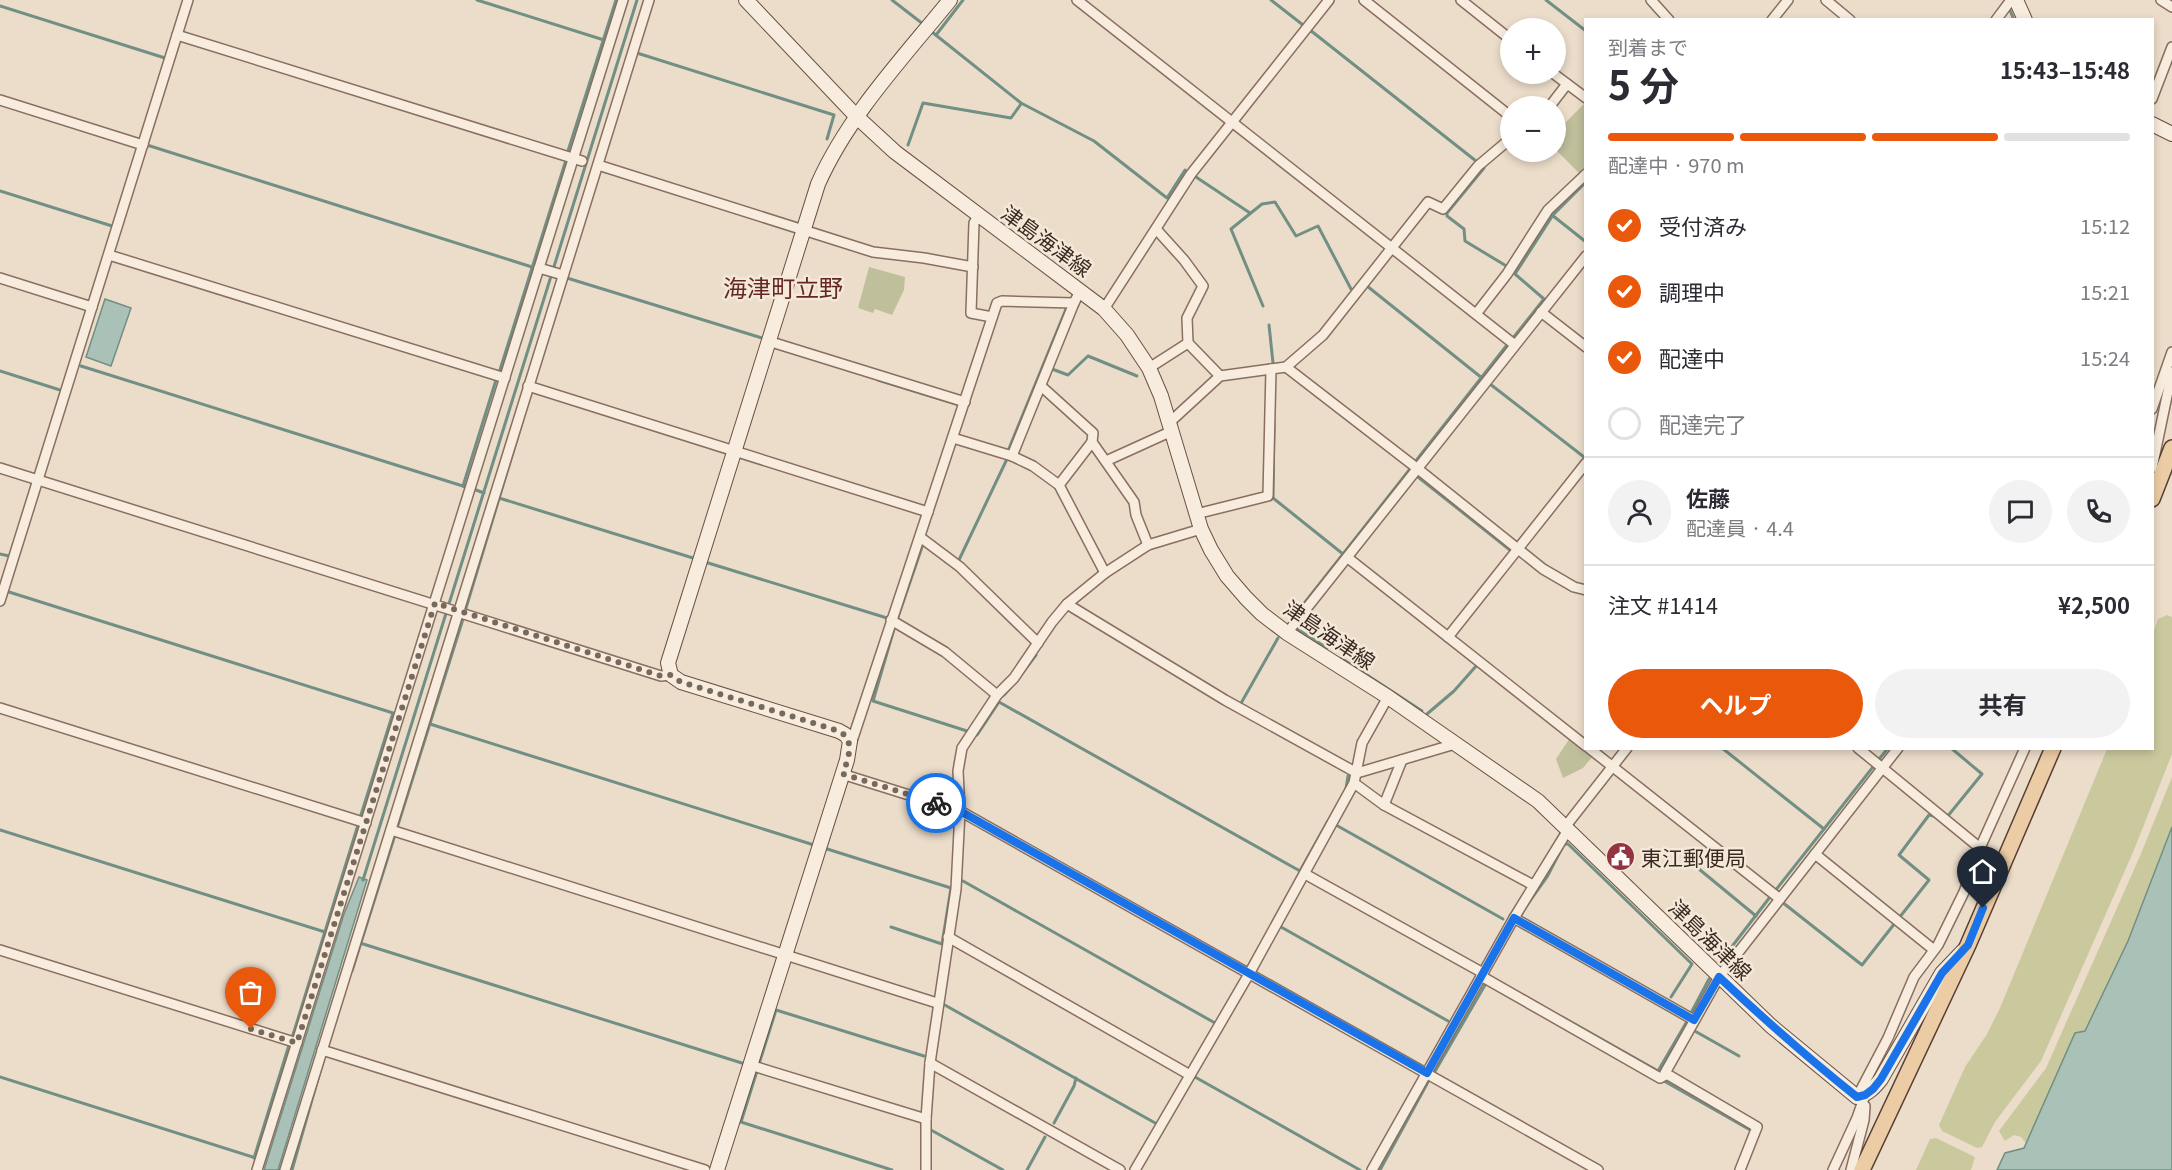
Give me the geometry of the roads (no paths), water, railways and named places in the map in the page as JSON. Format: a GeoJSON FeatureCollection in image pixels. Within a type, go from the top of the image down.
{"type":"FeatureCollection","features":[{"type":"Feature","properties":{"kind":"main road","name":"津島海津線"},"geometry":{"type":"LineString","coordinates":[[746,0],[857,117],[895,152],[1077,297],[1104,309],[1127,335],[1149,368],[1171,426],[1201,529],[1211,550],[1227,576],[1262,614],[1287,633],[1388,697],[1538,801],[1771,1026],[1861,1096]]}},
{"type":"Feature","properties":{"kind":"main road"},"geometry":{"type":"LineString","coordinates":[[717,1170],[843,774],[850,741],[839,731],[681,682],[670,675],[668,663],[803,230],[826,165],[857,117],[950,0]]}},
{"type":"Feature","properties":{"kind":"main road"},"geometry":{"type":"LineString","coordinates":[[2013,0],[2024,18]]}},
{"type":"Feature","properties":{"kind":"main road"},"geometry":{"type":"LineString","coordinates":[[2154,125],[2172,134]]}},
{"type":"Feature","properties":{"kind":"main road"},"geometry":{"type":"LineString","coordinates":[[2154,494],[2172,448]]}},
{"type":"Feature","properties":{"kind":"main road"},"geometry":{"type":"LineString","coordinates":[[1862,1170],[1968,945],[2053,750]]}},
{"type":"Feature","properties":{"kind":"main road"},"geometry":{"type":"LineString","coordinates":[[1861,1096],[1881,1079],[1942,973],[1968,945]]}},
{"type":"Feature","properties":{"kind":"street"},"geometry":{"type":"LineString","coordinates":[[0,601],[188,0]]}},
{"type":"Feature","properties":{"kind":"street"},"geometry":{"type":"LineString","coordinates":[[257,1170],[437,604],[505,378],[578,159],[623,0]]}},
{"type":"Feature","properties":{"kind":"street"},"geometry":{"type":"LineString","coordinates":[[285,1170],[561,275],[649,0]]}},
{"type":"Feature","properties":{"kind":"street"},"geometry":{"type":"LineString","coordinates":[[1077,0],[1515,345]]}},
{"type":"Feature","properties":{"kind":"street"},"geometry":{"type":"LineString","coordinates":[[1104,309],[1191,174],[1329,0]]}},
{"type":"Feature","properties":{"kind":"street"},"geometry":{"type":"LineString","coordinates":[[1364,0],[1500,108]]}},
{"type":"Feature","properties":{"kind":"street"},"geometry":{"type":"LineString","coordinates":[[1461,0],[1500,31]]}},
{"type":"Feature","properties":{"kind":"street"},"geometry":{"type":"LineString","coordinates":[[1651,0],[1667,18]]}},
{"type":"Feature","properties":{"kind":"street"},"geometry":{"type":"LineString","coordinates":[[1774,18],[1788,0]]}},
{"type":"Feature","properties":{"kind":"street"},"geometry":{"type":"LineString","coordinates":[[1826,0],[1848,18]]}},
{"type":"Feature","properties":{"kind":"street"},"geometry":{"type":"LineString","coordinates":[[1998,18],[2013,0]]}},
{"type":"Feature","properties":{"kind":"street"},"geometry":{"type":"LineString","coordinates":[[2161,0],[2172,7]]}},
{"type":"Feature","properties":{"kind":"street"},"geometry":{"type":"LineString","coordinates":[[177,35],[578,159]]}},
{"type":"Feature","properties":{"kind":"street"},"geometry":{"type":"LineString","coordinates":[[2154,94],[2172,47]]}},
{"type":"Feature","properties":{"kind":"street"},"geometry":{"type":"LineString","coordinates":[[1558,96],[1567,84],[1584,97]]}},
{"type":"Feature","properties":{"kind":"street"},"geometry":{"type":"LineString","coordinates":[[0,100],[143,145]]}},
{"type":"Feature","properties":{"kind":"street"},"geometry":{"type":"LineString","coordinates":[[1106,461],[1171,426],[1220,376],[1286,368],[1323,335],[1428,202],[1443,209],[1478,166],[1500,147]]}},
{"type":"Feature","properties":{"kind":"street"},"geometry":{"type":"LineString","coordinates":[[598,165],[873,252],[973,267]]}},
{"type":"Feature","properties":{"kind":"street"},"geometry":{"type":"LineString","coordinates":[[1476,315],[1507,274],[1548,210],[1584,176]]}},
{"type":"Feature","properties":{"kind":"street"},"geometry":{"type":"LineString","coordinates":[[978,216],[974,223],[971,313],[992,317]]}},
{"type":"Feature","properties":{"kind":"street"},"geometry":{"type":"LineString","coordinates":[[1156,229],[1184,260],[1203,286],[1187,318],[1188,343],[1220,376]]}},
{"type":"Feature","properties":{"kind":"street"},"geometry":{"type":"LineString","coordinates":[[109,255],[505,378]]}},
{"type":"Feature","properties":{"kind":"street"},"geometry":{"type":"LineString","coordinates":[[1287,633],[1584,258]]}},
{"type":"Feature","properties":{"kind":"street"},"geometry":{"type":"LineString","coordinates":[[543,269],[561,275]]}},
{"type":"Feature","properties":{"kind":"street"},"geometry":{"type":"LineString","coordinates":[[0,278],[92,307]]}},
{"type":"Feature","properties":{"kind":"street"},"geometry":{"type":"LineString","coordinates":[[850,748],[997,303],[1077,297],[1012,456]]}},
{"type":"Feature","properties":{"kind":"street"},"geometry":{"type":"LineString","coordinates":[[1541,312],[1584,345]]}},
{"type":"Feature","properties":{"kind":"street"},"geometry":{"type":"LineString","coordinates":[[768,341],[965,402]]}},
{"type":"Feature","properties":{"kind":"street"},"geometry":{"type":"LineString","coordinates":[[1149,368],[1188,343]]}},
{"type":"Feature","properties":{"kind":"street"},"geometry":{"type":"LineString","coordinates":[[2154,403],[2172,352]]}},
{"type":"Feature","properties":{"kind":"street"},"geometry":{"type":"LineString","coordinates":[[1286,368],[1418,468],[1543,569],[1574,587],[1584,590]]}},
{"type":"Feature","properties":{"kind":"street"},"geometry":{"type":"LineString","coordinates":[[1196,514],[1268,496],[1271,369]]}},
{"type":"Feature","properties":{"kind":"street"},"geometry":{"type":"LineString","coordinates":[[2154,458],[2172,372]]}},
{"type":"Feature","properties":{"kind":"street"},"geometry":{"type":"LineString","coordinates":[[528,386],[928,512]]}},
{"type":"Feature","properties":{"kind":"street"},"geometry":{"type":"LineString","coordinates":[[1041,386],[1092,433],[1092,442],[1134,502],[1136,515],[1148,544]]}},
{"type":"Feature","properties":{"kind":"street"},"geometry":{"type":"LineString","coordinates":[[953,438],[1012,456],[1033,466],[1059,485],[1105,573]]}},
{"type":"Feature","properties":{"kind":"street"},"geometry":{"type":"LineString","coordinates":[[1059,485],[1092,442]]}},
{"type":"Feature","properties":{"kind":"street"},"geometry":{"type":"LineString","coordinates":[[1448,637],[1584,467]]}},
{"type":"Feature","properties":{"kind":"street"},"geometry":{"type":"LineString","coordinates":[[0,468],[661,676],[670,675]]}},
{"type":"Feature","properties":{"kind":"street"},"geometry":{"type":"LineString","coordinates":[[926,1170],[926,1119],[930,1063],[937,1003],[956,890],[960,811],[958,771],[962,748],[997,695],[1014,678],[1067,604],[1105,573],[1148,544],[1201,529]]}},
{"type":"Feature","properties":{"kind":"street"},"geometry":{"type":"LineString","coordinates":[[920,537],[960,567],[1038,643]]}},
{"type":"Feature","properties":{"kind":"street"},"geometry":{"type":"LineString","coordinates":[[1348,558],[1584,744]]}},
{"type":"Feature","properties":{"kind":"street"},"geometry":{"type":"LineString","coordinates":[[1067,604],[1356,778],[1384,805],[1533,885]]}},
{"type":"Feature","properties":{"kind":"street"},"geometry":{"type":"LineString","coordinates":[[891,621],[945,652],[997,695]]}},
{"type":"Feature","properties":{"kind":"street"},"geometry":{"type":"LineString","coordinates":[[1135,1170],[1249,974],[1356,778],[1362,743],[1388,697]]}},
{"type":"Feature","properties":{"kind":"street"},"geometry":{"type":"LineString","coordinates":[[0,708],[366,823]]}},
{"type":"Feature","properties":{"kind":"street"},"geometry":{"type":"LineString","coordinates":[[1356,778],[1402,760],[1455,744]]}},
{"type":"Feature","properties":{"kind":"street"},"geometry":{"type":"LineString","coordinates":[[1591,750],[1780,899]]}},
{"type":"Feature","properties":{"kind":"street"},"geometry":{"type":"LineString","coordinates":[[1372,1170],[1533,885],[1567,829],[1625,750]]}},
{"type":"Feature","properties":{"kind":"street"},"geometry":{"type":"LineString","coordinates":[[1860,750],[1980,848]]}},
{"type":"Feature","properties":{"kind":"street"},"geometry":{"type":"LineString","coordinates":[[1667,1074],[1665,1072],[1719,977],[1896,750]]}},
{"type":"Feature","properties":{"kind":"street"},"geometry":{"type":"LineString","coordinates":[[1833,1170],[1857,1118],[1861,1096],[1914,977],[1938,945],[1964,892],[1980,848],[2022,750]]}},
{"type":"Feature","properties":{"kind":"street"},"geometry":{"type":"LineString","coordinates":[[1384,805],[1402,760]]}},
{"type":"Feature","properties":{"kind":"street"},"geometry":{"type":"LineString","coordinates":[[843,774],[960,811],[1598,1170]]}},
{"type":"Feature","properties":{"kind":"street"},"geometry":{"type":"LineString","coordinates":[[390,830],[937,1003]]}},
{"type":"Feature","properties":{"kind":"street"},"geometry":{"type":"LineString","coordinates":[[1815,854],[1934,950]]}},
{"type":"Feature","properties":{"kind":"street"},"geometry":{"type":"LineString","coordinates":[[1305,873],[1660,1078],[1667,1074]]}},
{"type":"Feature","properties":{"kind":"street"},"geometry":{"type":"LineString","coordinates":[[1514,918],[1694,1020]]}},
{"type":"Feature","properties":{"kind":"street"},"geometry":{"type":"LineString","coordinates":[[948,937],[1190,1075]]}},
{"type":"Feature","properties":{"kind":"street"},"geometry":{"type":"LineString","coordinates":[[0,950],[297,1043]]}},
{"type":"Feature","properties":{"kind":"street"},"geometry":{"type":"LineString","coordinates":[[322,1050],[705,1170]]}},
{"type":"Feature","properties":{"kind":"street"},"geometry":{"type":"LineString","coordinates":[[930,1063],[1120,1170]]}},
{"type":"Feature","properties":{"kind":"street"},"geometry":{"type":"LineString","coordinates":[[750,1065],[926,1119]]}},
{"type":"Feature","properties":{"kind":"street"},"geometry":{"type":"LineString","coordinates":[[1667,1074],[1757,1127],[1740,1170]]}},
{"type":"Feature","properties":{"kind":"street"},"geometry":{"type":"LineString","coordinates":[[1851,1170],[1864,1120],[1861,1096]]}},
{"type":"Feature","properties":{"kind":"waterway"},"geometry":{"type":"LineString","coordinates":[[477,0],[604,40]]}},
{"type":"Feature","properties":{"kind":"waterway"},"geometry":{"type":"LineString","coordinates":[[568,151],[616,0]]}},
{"type":"Feature","properties":{"kind":"waterway"},"geometry":{"type":"LineString","coordinates":[[363,880],[637,0]]}},
{"type":"Feature","properties":{"kind":"waterway"},"geometry":{"type":"LineString","coordinates":[[892,0],[923,24]]}},
{"type":"Feature","properties":{"kind":"waterway"},"geometry":{"type":"LineString","coordinates":[[936,35],[963,0]]}},
{"type":"Feature","properties":{"kind":"waterway"},"geometry":{"type":"LineString","coordinates":[[1271,0],[1303,25]]}},
{"type":"Feature","properties":{"kind":"waterway"},"geometry":{"type":"LineString","coordinates":[[1546,0],[1584,29]]}},
{"type":"Feature","properties":{"kind":"waterway"},"geometry":{"type":"LineString","coordinates":[[0,6],[165,58]]}},
{"type":"Feature","properties":{"kind":"waterway"},"geometry":{"type":"LineString","coordinates":[[2009,8],[2013,18]]}},
{"type":"Feature","properties":{"kind":"waterway"},"geometry":{"type":"LineString","coordinates":[[1310,30],[1476,161]]}},
{"type":"Feature","properties":{"kind":"waterway"},"geometry":{"type":"LineString","coordinates":[[932,32],[1021,103],[1094,141],[1167,198],[1185,170],[1187,172]]}},
{"type":"Feature","properties":{"kind":"waterway"},"geometry":{"type":"LineString","coordinates":[[636,56],[637,53],[834,115],[827,139]]}},
{"type":"Feature","properties":{"kind":"waterway"},"geometry":{"type":"LineString","coordinates":[[908,145],[923,103],[1011,118],[1021,104]]}},
{"type":"Feature","properties":{"kind":"waterway"},"geometry":{"type":"LineString","coordinates":[[147,145],[532,267]]}},
{"type":"Feature","properties":{"kind":"waterway"},"geometry":{"type":"LineString","coordinates":[[499,373],[566,160]]}},
{"type":"Feature","properties":{"kind":"waterway"},"geometry":{"type":"LineString","coordinates":[[1482,166],[1484,168],[1447,213],[1447,216],[1464,229],[1465,241],[1508,267]]}},
{"type":"Feature","properties":{"kind":"waterway"},"geometry":{"type":"LineString","coordinates":[[1196,177],[1250,213]]}},
{"type":"Feature","properties":{"kind":"waterway"},"geometry":{"type":"LineString","coordinates":[[1513,338],[1544,299],[1515,274],[1553,215],[1584,184]]}},
{"type":"Feature","properties":{"kind":"waterway"},"geometry":{"type":"LineString","coordinates":[[0,191],[112,226]]}},
{"type":"Feature","properties":{"kind":"waterway"},"geometry":{"type":"LineString","coordinates":[[1263,306],[1231,229],[1262,204],[1275,202],[1296,236],[1318,226],[1351,289]]}},
{"type":"Feature","properties":{"kind":"waterway"},"geometry":{"type":"LineString","coordinates":[[1552,215],[1584,240]]}},
{"type":"Feature","properties":{"kind":"waterway"},"geometry":{"type":"LineString","coordinates":[[567,278],[762,338]]}},
{"type":"Feature","properties":{"kind":"waterway"},"geometry":{"type":"LineString","coordinates":[[1367,286],[1482,378]]}},
{"type":"Feature","properties":{"kind":"waterway"},"geometry":{"type":"LineString","coordinates":[[1008,451],[1066,309]]}},
{"type":"Feature","properties":{"kind":"waterway"},"geometry":{"type":"LineString","coordinates":[[1269,325],[1273,363]]}},
{"type":"Feature","properties":{"kind":"waterway"},"geometry":{"type":"LineString","coordinates":[[1415,462],[1507,345]]}},
{"type":"Feature","properties":{"kind":"waterway"},"geometry":{"type":"LineString","coordinates":[[1052,369],[1068,375],[1088,356],[1137,376]]}},
{"type":"Feature","properties":{"kind":"waterway"},"geometry":{"type":"LineString","coordinates":[[81,366],[466,487]]}},
{"type":"Feature","properties":{"kind":"waterway"},"geometry":{"type":"LineString","coordinates":[[0,371],[60,390]]}},
{"type":"Feature","properties":{"kind":"waterway"},"geometry":{"type":"LineString","coordinates":[[463,486],[496,380]]}},
{"type":"Feature","properties":{"kind":"waterway"},"geometry":{"type":"LineString","coordinates":[[878,380],[956,404]]}},
{"type":"Feature","properties":{"kind":"waterway"},"geometry":{"type":"LineString","coordinates":[[1490,384],[1584,457]]}},
{"type":"Feature","properties":{"kind":"waterway"},"geometry":{"type":"LineString","coordinates":[[466,608],[523,419]]}},
{"type":"Feature","properties":{"kind":"waterway"},"geometry":{"type":"LineString","coordinates":[[1274,422],[1273,498],[1343,554]]}},
{"type":"Feature","properties":{"kind":"waterway"},"geometry":{"type":"LineString","coordinates":[[956,560],[958,562],[1007,459]]}},
{"type":"Feature","properties":{"kind":"waterway"},"geometry":{"type":"LineString","coordinates":[[1291,620],[1410,469]]}},
{"type":"Feature","properties":{"kind":"waterway"},"geometry":{"type":"LineString","coordinates":[[1418,477],[1510,550]]}},
{"type":"Feature","properties":{"kind":"waterway"},"geometry":{"type":"LineString","coordinates":[[476,490],[484,493]]}},
{"type":"Feature","properties":{"kind":"waterway"},"geometry":{"type":"LineString","coordinates":[[499,498],[693,558]]}},
{"type":"Feature","properties":{"kind":"waterway"},"geometry":{"type":"LineString","coordinates":[[898,617],[922,547]]}},
{"type":"Feature","properties":{"kind":"waterway"},"geometry":{"type":"LineString","coordinates":[[0,554],[9,556]]}},
{"type":"Feature","properties":{"kind":"waterway"},"geometry":{"type":"LineString","coordinates":[[705,562],[887,618]]}},
{"type":"Feature","properties":{"kind":"waterway"},"geometry":{"type":"LineString","coordinates":[[9,592],[393,713],[360,818]]}},
{"type":"Feature","properties":{"kind":"waterway"},"geometry":{"type":"LineString","coordinates":[[397,828],[463,619]]}},
{"type":"Feature","properties":{"kind":"waterway"},"geometry":{"type":"LineString","coordinates":[[894,629],[873,701],[967,731]]}},
{"type":"Feature","properties":{"kind":"waterway"},"geometry":{"type":"LineString","coordinates":[[1297,629],[1327,648]]}},
{"type":"Feature","properties":{"kind":"waterway"},"geometry":{"type":"LineString","coordinates":[[1242,706],[1240,705],[1278,638]]}},
{"type":"Feature","properties":{"kind":"waterway"},"geometry":{"type":"LineString","coordinates":[[1017,680],[1036,655]]}},
{"type":"Feature","properties":{"kind":"waterway"},"geometry":{"type":"LineString","coordinates":[[1341,658],[1422,711]]}},
{"type":"Feature","properties":{"kind":"waterway"},"geometry":{"type":"LineString","coordinates":[[1427,714],[1454,691],[1477,665]]}},
{"type":"Feature","properties":{"kind":"waterway"},"geometry":{"type":"LineString","coordinates":[[1004,695],[1011,687]]}},
{"type":"Feature","properties":{"kind":"waterway"},"geometry":{"type":"LineString","coordinates":[[974,734],[977,735],[999,702],[1300,871],[1328,821]]}},
{"type":"Feature","properties":{"kind":"waterway"},"geometry":{"type":"LineString","coordinates":[[430,724],[814,845]]}},
{"type":"Feature","properties":{"kind":"waterway"},"geometry":{"type":"LineString","coordinates":[[1725,750],[1824,829]]}},
{"type":"Feature","properties":{"kind":"waterway"},"geometry":{"type":"LineString","coordinates":[[1880,758],[1886,750]]}},
{"type":"Feature","properties":{"kind":"waterway"},"geometry":{"type":"LineString","coordinates":[[1947,817],[1982,774],[1953,750]]}},
{"type":"Feature","properties":{"kind":"waterway"},"geometry":{"type":"LineString","coordinates":[[1775,891],[1873,767]]}},
{"type":"Feature","properties":{"kind":"waterway"},"geometry":{"type":"LineString","coordinates":[[1346,789],[1348,776]]}},
{"type":"Feature","properties":{"kind":"waterway"},"geometry":{"type":"LineString","coordinates":[[1899,918],[1929,880],[1899,855],[1929,815],[1934,816]]}},
{"type":"Feature","properties":{"kind":"waterway"},"geometry":{"type":"LineString","coordinates":[[292,1038],[358,825]]}},
{"type":"Feature","properties":{"kind":"waterway"},"geometry":{"type":"LineString","coordinates":[[1336,825],[1503,919]]}},
{"type":"Feature","properties":{"kind":"waterway"},"geometry":{"type":"LineString","coordinates":[[0,830],[325,932]]}},
{"type":"Feature","properties":{"kind":"waterway"},"geometry":{"type":"LineString","coordinates":[[352,971],[394,838]]}},
{"type":"Feature","properties":{"kind":"waterway"},"geometry":{"type":"LineString","coordinates":[[1527,905],[1547,877],[1564,844],[1568,844],[1692,964],[1671,997]]}},
{"type":"Feature","properties":{"kind":"waterway"},"geometry":{"type":"LineString","coordinates":[[824,848],[951,888],[942,944],[891,927]]}},
{"type":"Feature","properties":{"kind":"waterway"},"geometry":{"type":"LineString","coordinates":[[1688,860],[1756,916]]}},
{"type":"Feature","properties":{"kind":"waterway"},"geometry":{"type":"LineString","coordinates":[[963,881],[1215,1023]]}},
{"type":"Feature","properties":{"kind":"waterway"},"geometry":{"type":"LineString","coordinates":[[1717,966],[1770,897]]}},
{"type":"Feature","properties":{"kind":"waterway"},"geometry":{"type":"LineString","coordinates":[[1782,902],[1862,965],[1895,923]]}},
{"type":"Feature","properties":{"kind":"waterway"},"geometry":{"type":"LineString","coordinates":[[1281,927],[1448,1021]]}},
{"type":"Feature","properties":{"kind":"waterway"},"geometry":{"type":"LineString","coordinates":[[360,943],[745,1064]]}},
{"type":"Feature","properties":{"kind":"waterway"},"geometry":{"type":"LineString","coordinates":[[1691,1013],[1709,979]]}},
{"type":"Feature","properties":{"kind":"waterway"},"geometry":{"type":"LineString","coordinates":[[1434,1073],[1485,985]]}},
{"type":"Feature","properties":{"kind":"waterway"},"geometry":{"type":"LineString","coordinates":[[943,1004],[1157,1124],[1158,1122]]}},
{"type":"Feature","properties":{"kind":"waterway"},"geometry":{"type":"LineString","coordinates":[[759,1064],[776,1010],[924,1056]]}},
{"type":"Feature","properties":{"kind":"waterway"},"geometry":{"type":"LineString","coordinates":[[1562,1017],[1658,1071],[1686,1023]]}},
{"type":"Feature","properties":{"kind":"waterway"},"geometry":{"type":"LineString","coordinates":[[1693,1030],[1739,1056]]}},
{"type":"Feature","properties":{"kind":"waterway"},"geometry":{"type":"LineString","coordinates":[[254,1158],[289,1045]]}},
{"type":"Feature","properties":{"kind":"waterway"},"geometry":{"type":"LineString","coordinates":[[292,1170],[323,1061]]}},
{"type":"Feature","properties":{"kind":"waterway"},"geometry":{"type":"LineString","coordinates":[[757,1071],[741,1122],[892,1170]]}},
{"type":"Feature","properties":{"kind":"waterway"},"geometry":{"type":"LineString","coordinates":[[0,1077],[256,1158]]}},
{"type":"Feature","properties":{"kind":"waterway"},"geometry":{"type":"LineString","coordinates":[[1195,1077],[1360,1170]]}},
{"type":"Feature","properties":{"kind":"waterway"},"geometry":{"type":"LineString","coordinates":[[1054,1123],[1076,1078]]}},
{"type":"Feature","properties":{"kind":"waterway"},"geometry":{"type":"LineString","coordinates":[[1664,1081],[1752,1131],[1751,1133]]}},
{"type":"Feature","properties":{"kind":"waterway"},"geometry":{"type":"LineString","coordinates":[[1380,1170],[1428,1082]]}},
{"type":"Feature","properties":{"kind":"waterway"},"geometry":{"type":"LineString","coordinates":[[931,1130],[1003,1170]]}},
{"type":"Feature","properties":{"kind":"waterway"},"geometry":{"type":"LineString","coordinates":[[1027,1170],[1045,1137]]}},
{"type":"Feature","properties":{"kind":"place","name":"東江郵便局"},"geometry":{"type":"Point","coordinates":[1620,857]}},
{"type":"Feature","properties":{"kind":"district","name":"海津町立野"},"geometry":{"type":"Point","coordinates":[783,286]}}]}
